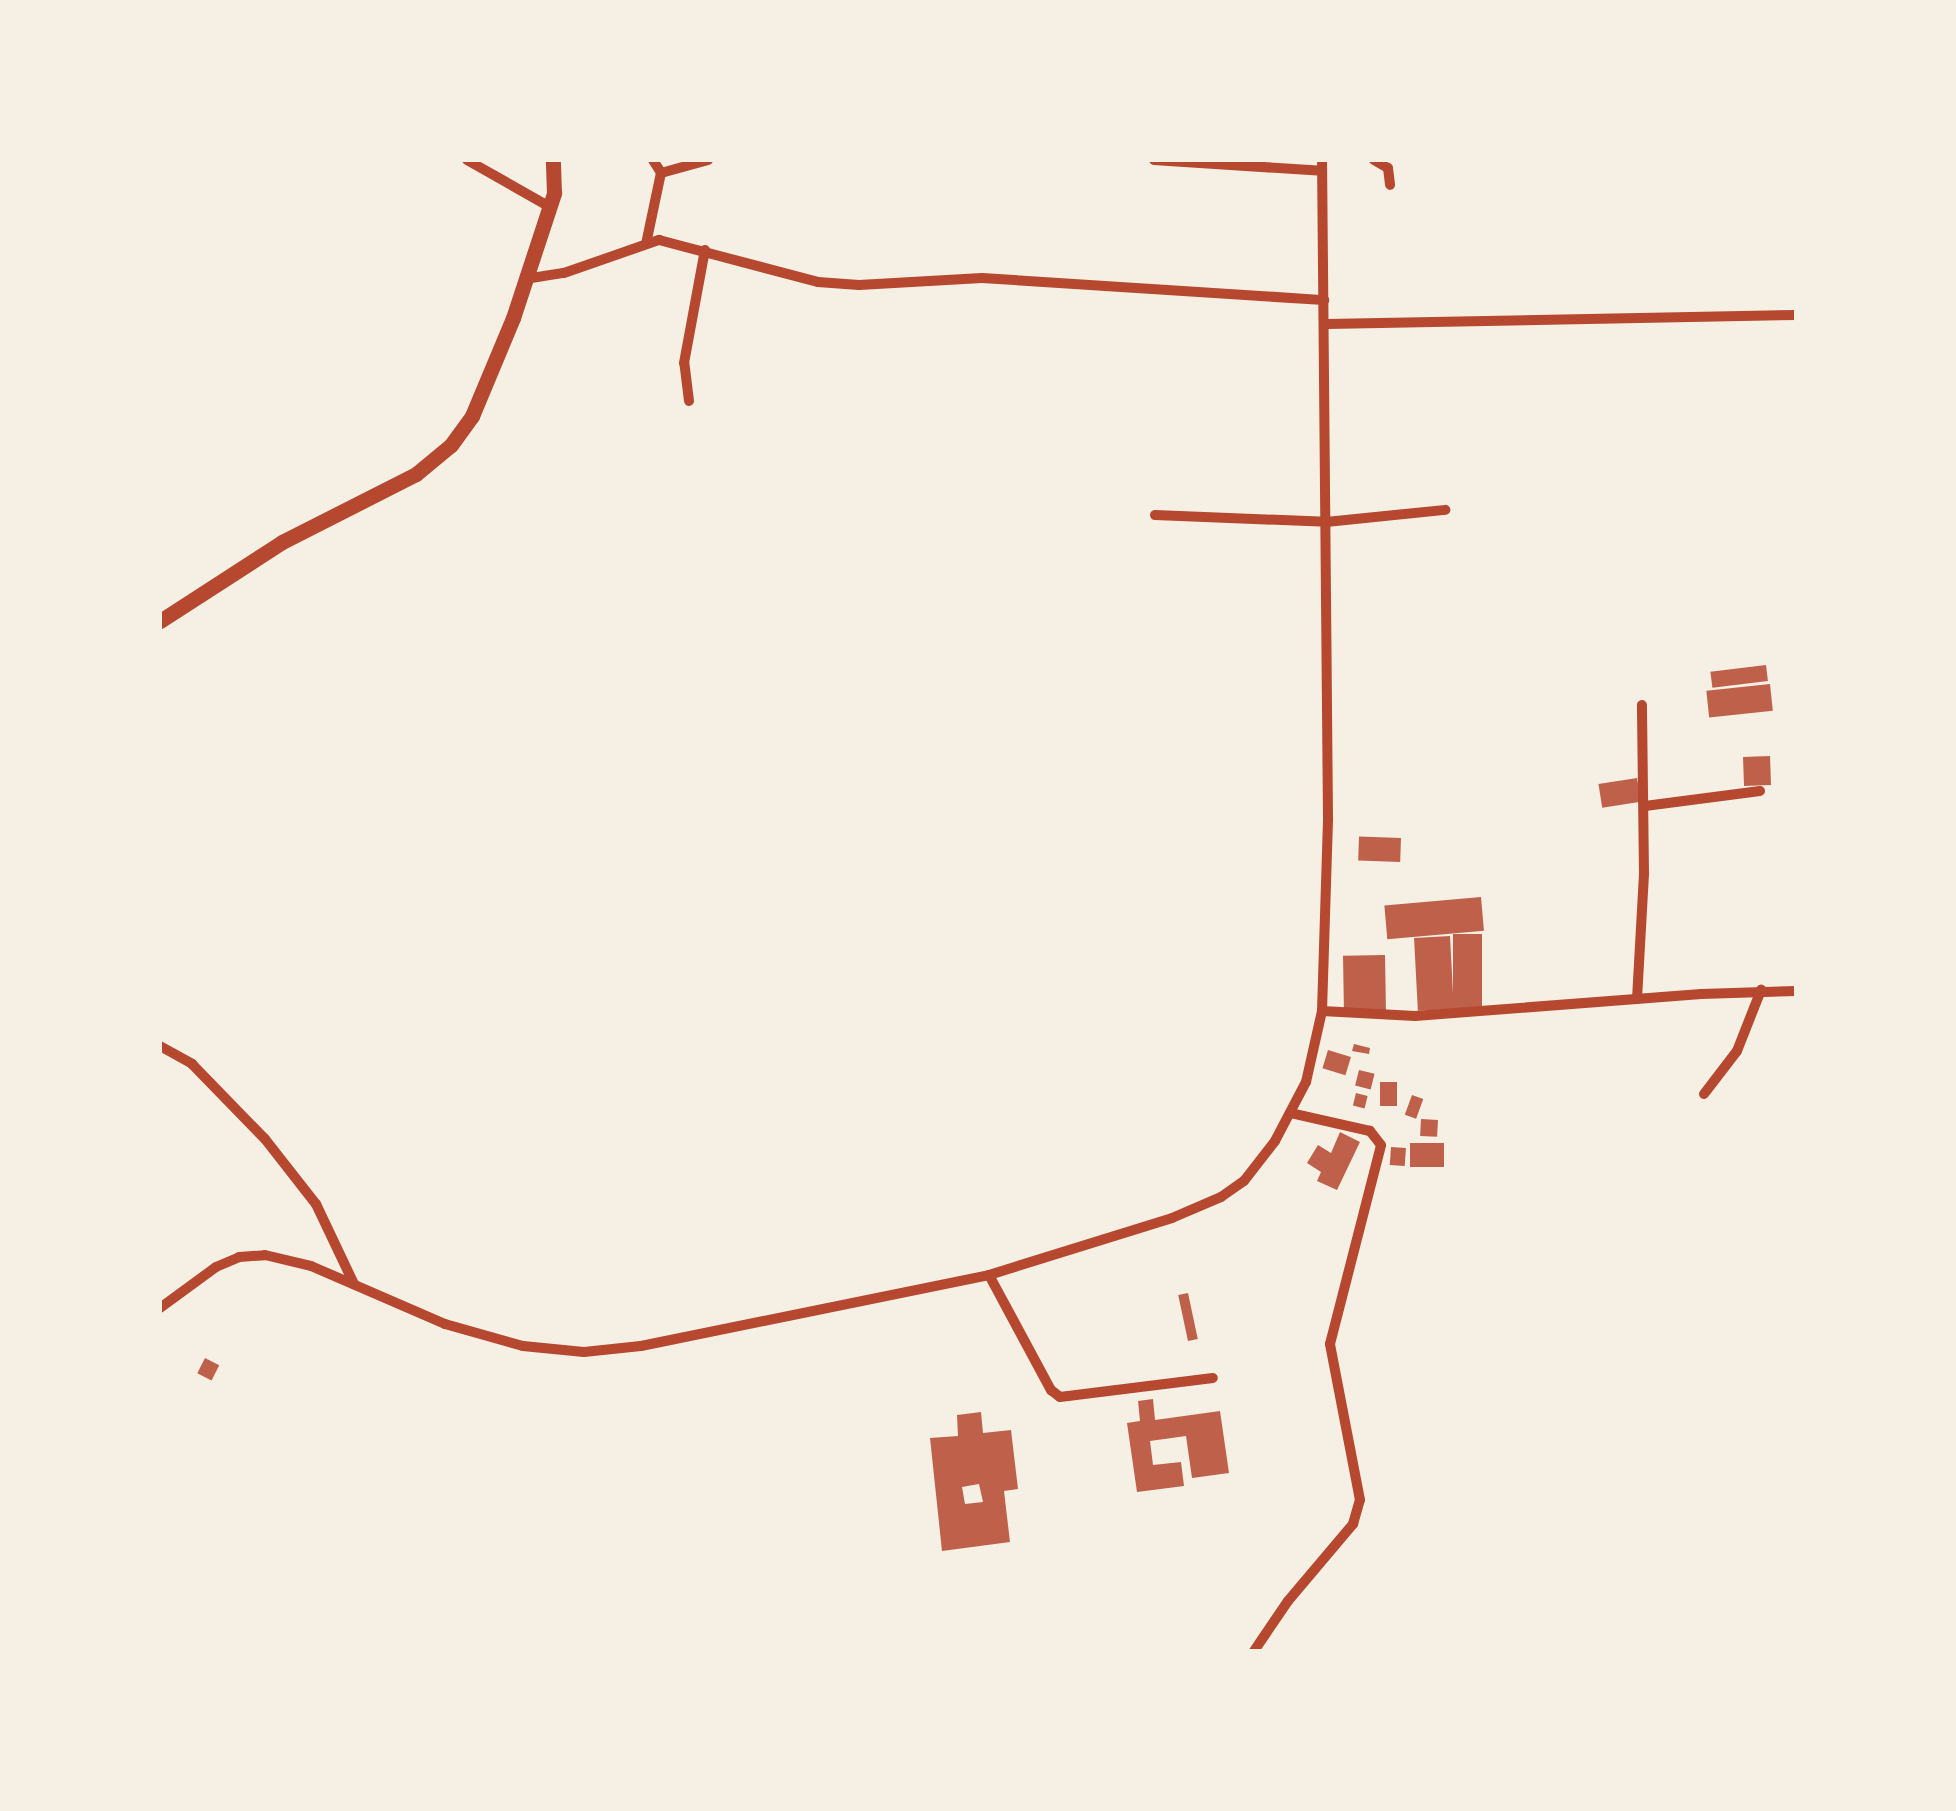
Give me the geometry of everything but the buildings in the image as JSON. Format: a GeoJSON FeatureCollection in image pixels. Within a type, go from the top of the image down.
{"type":"FeatureCollection","features":[{"type":"Feature","properties":{"kind":"main road"},"geometry":{"type":"LineString","coordinates":[[160,621],[266,552],[380,494],[434,461],[472,416],[550,208],[553,160]]}},
{"type":"Feature","properties":{"kind":"street"},"geometry":{"type":"LineString","coordinates":[[467,160],[550,208]]}},
{"type":"Feature","properties":{"kind":"street"},"geometry":{"type":"LineString","coordinates":[[646,244],[661,173],[653,160]]}},
{"type":"Feature","properties":{"kind":"street"},"geometry":{"type":"LineString","coordinates":[[661,173],[708,160]]}},
{"type":"Feature","properties":{"kind":"street"},"geometry":{"type":"LineString","coordinates":[[160,1308],[216,1267],[239,1257],[281,1258],[354,1284],[444,1324],[523,1346],[584,1352],[641,1346],[989,1275],[1172,1218],[1221,1197],[1244,1181],[1276,1141],[1290,1114],[1311,1067],[1322,1011],[1328,818],[1322,166],[1154,160]]}},
{"type":"Feature","properties":{"kind":"street"},"geometry":{"type":"LineString","coordinates":[[1374,160],[1388,168],[1390,186]]}},
{"type":"Feature","properties":{"kind":"street"},"geometry":{"type":"LineString","coordinates":[[525,279],[564,273],[646,244],[673,241],[818,282],[982,278],[1324,300]]}},
{"type":"Feature","properties":{"kind":"street"},"geometry":{"type":"LineString","coordinates":[[689,401],[684,363],[705,250]]}},
{"type":"Feature","properties":{"kind":"street"},"geometry":{"type":"LineString","coordinates":[[1326,324],[1796,315]]}},
{"type":"Feature","properties":{"kind":"street"},"geometry":{"type":"LineString","coordinates":[[1155,516],[1326,522],[1445,510]]}},
{"type":"Feature","properties":{"kind":"street"},"geometry":{"type":"LineString","coordinates":[[1636,1000],[1645,806],[1642,705]]}},
{"type":"Feature","properties":{"kind":"street"},"geometry":{"type":"LineString","coordinates":[[1645,806],[1760,791]]}},
{"type":"Feature","properties":{"kind":"street"},"geometry":{"type":"LineString","coordinates":[[1322,1011],[1415,1016],[1761,990],[1796,992]]}},
{"type":"Feature","properties":{"kind":"street"},"geometry":{"type":"LineString","coordinates":[[1704,1094],[1737,1051],[1761,990]]}},
{"type":"Feature","properties":{"kind":"street"},"geometry":{"type":"LineString","coordinates":[[160,1046],[192,1064],[266,1138],[316,1204],[354,1284]]}},
{"type":"Feature","properties":{"kind":"street"},"geometry":{"type":"LineString","coordinates":[[1254,1651],[1288,1601],[1354,1524],[1360,1500],[1330,1344],[1381,1145],[1377,1136],[1364,1129],[1290,1114]]}},
{"type":"Feature","properties":{"kind":"street"},"geometry":{"type":"LineString","coordinates":[[989,1275],[1052,1390],[1060,1397],[1214,1378]]}}]}
